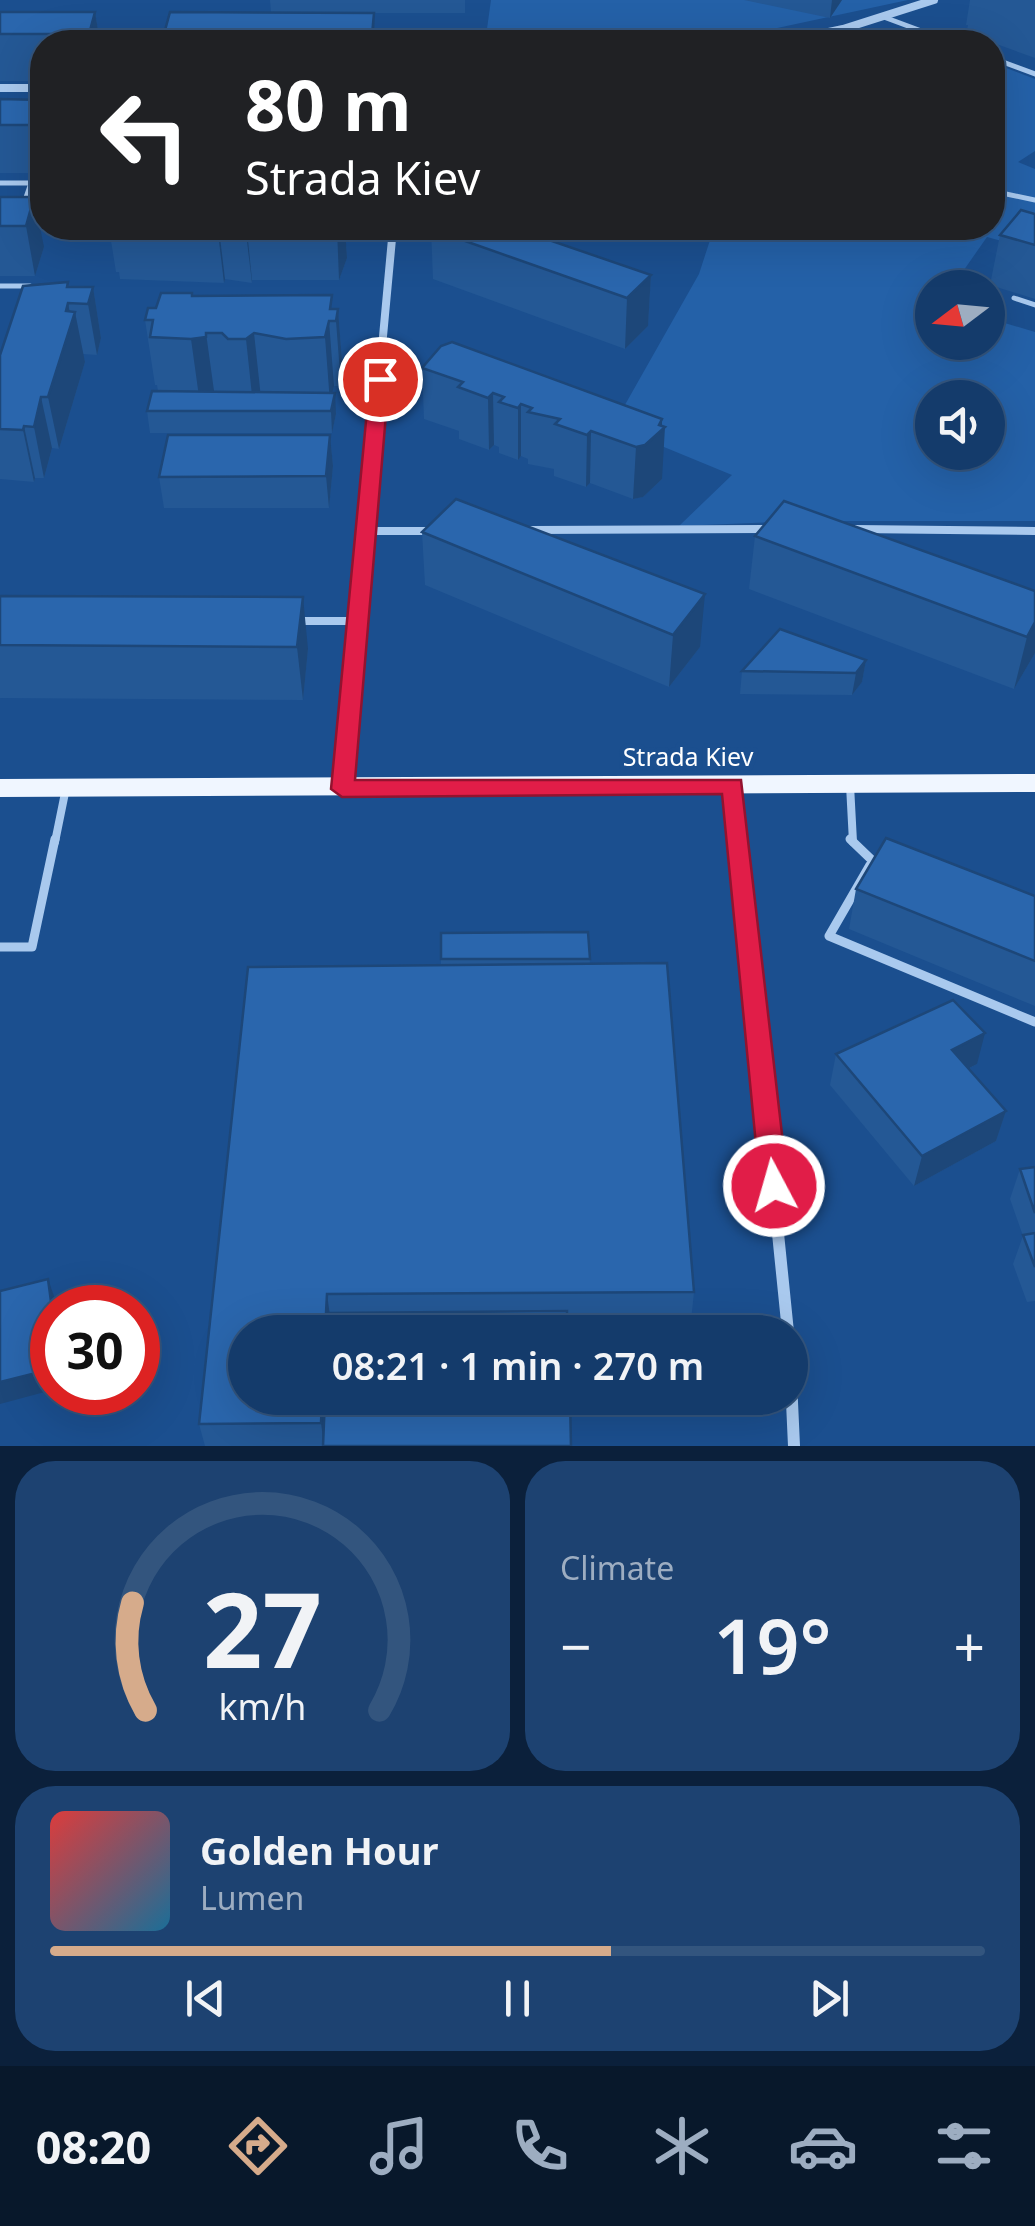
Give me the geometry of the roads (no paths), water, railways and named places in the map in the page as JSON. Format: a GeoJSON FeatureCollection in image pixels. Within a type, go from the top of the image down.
{"type":"FeatureCollection","features":[{"type":"Feature","properties":{"kind":"main road","name":"Strada Kiev"},"geometry":{"type":"LineString","coordinates":[[0,788],[1035,783]]}},
{"type":"Feature","properties":{"kind":"street"},"geometry":{"type":"LineString","coordinates":[[837,30],[934,0]]}},
{"type":"Feature","properties":{"kind":"street"},"geometry":{"type":"LineString","coordinates":[[0,88],[30,88]]}},
{"type":"Feature","properties":{"kind":"street"},"geometry":{"type":"LineString","coordinates":[[342,789],[392,240]]}},
{"type":"Feature","properties":{"kind":"street"},"geometry":{"type":"LineString","coordinates":[[733,786],[786,1315]]}},
{"type":"Feature","properties":{"kind":"street"},"geometry":{"type":"LineString","coordinates":[[793,1415],[794,1446]]}},
{"type":"Feature","properties":{"kind":"lane"},"geometry":{"type":"LineString","coordinates":[[881,16],[919,30]]}},
{"type":"Feature","properties":{"kind":"lane"},"geometry":{"type":"LineString","coordinates":[[1005,63],[1035,74]]}},
{"type":"Feature","properties":{"kind":"lane"},"geometry":{"type":"LineString","coordinates":[[0,183],[30,183]]}},
{"type":"Feature","properties":{"kind":"lane"},"geometry":{"type":"LineString","coordinates":[[18,220],[30,186]]}},
{"type":"Feature","properties":{"kind":"lane"},"geometry":{"type":"LineString","coordinates":[[1005,194],[1035,200]]}},
{"type":"Feature","properties":{"kind":"lane"},"geometry":{"type":"LineString","coordinates":[[0,286],[38,286],[33,302]]}},
{"type":"Feature","properties":{"kind":"lane"},"geometry":{"type":"LineString","coordinates":[[1014,298],[1035,305]]}},
{"type":"Feature","properties":{"kind":"lane"},"geometry":{"type":"LineString","coordinates":[[516,530],[780,528]]}},
{"type":"Feature","properties":{"kind":"lane"},"geometry":{"type":"LineString","coordinates":[[839,529],[1035,531]]}},
{"type":"Feature","properties":{"kind":"lane"},"geometry":{"type":"LineString","coordinates":[[366,531],[439,531]]}},
{"type":"Feature","properties":{"kind":"lane"},"geometry":{"type":"LineString","coordinates":[[278,621],[358,621]]}},
{"type":"Feature","properties":{"kind":"lane"},"geometry":{"type":"LineString","coordinates":[[850,784],[850,840],[872,862],[888,869]]}},
{"type":"Feature","properties":{"kind":"lane"},"geometry":{"type":"LineString","coordinates":[[0,947],[32,947],[66,788]]}},
{"type":"Feature","properties":{"kind":"lane"},"geometry":{"type":"LineString","coordinates":[[872,862],[829,936],[1035,1022]]}}]}
